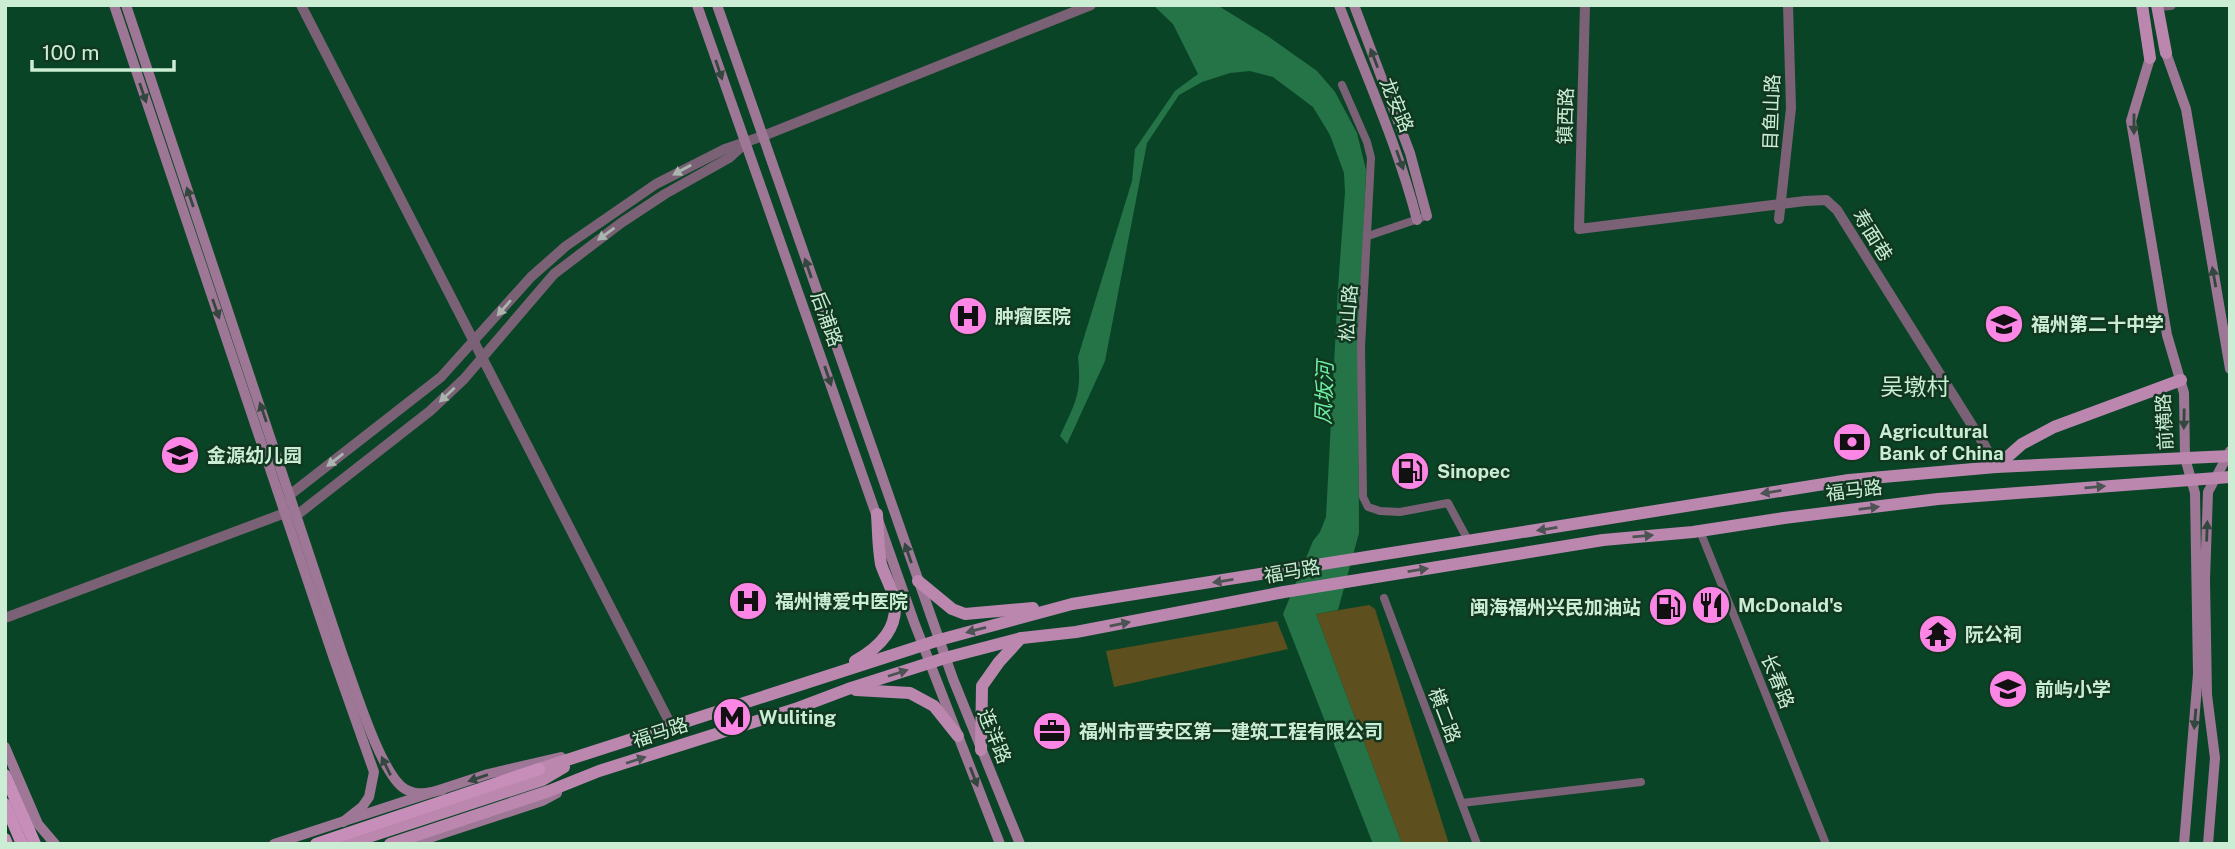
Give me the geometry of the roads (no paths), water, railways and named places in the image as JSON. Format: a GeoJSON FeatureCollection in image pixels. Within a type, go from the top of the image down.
{"type":"FeatureCollection","features":[{"type":"Feature","properties":{"kind":"highway"},"geometry":{"type":"LineString","coordinates":[[316,844],[539,769]]}},
{"type":"Feature","properties":{"kind":"highway"},"geometry":{"type":"LineString","coordinates":[[5,775],[35,844]]}},
{"type":"Feature","properties":{"kind":"highway"},"geometry":{"type":"LineString","coordinates":[[5,804],[22,844]]}},
{"type":"Feature","properties":{"kind":"highway"},"geometry":{"type":"LineString","coordinates":[[5,839],[7,844]]}},
{"type":"Feature","properties":{"kind":"main road"},"geometry":{"type":"LineString","coordinates":[[114,5],[291,514],[388,770],[396,782],[413,792],[442,790]]}},
{"type":"Feature","properties":{"kind":"main road"},"geometry":{"type":"LineString","coordinates":[[126,5],[291,494],[291,514],[374,772],[369,797],[362,807],[343,822]]}},
{"type":"Feature","properties":{"kind":"main road","name":"后浦路"},"geometry":{"type":"LineString","coordinates":[[697,5],[923,645]]}},
{"type":"Feature","properties":{"kind":"main road","name":"后浦路"},"geometry":{"type":"LineString","coordinates":[[718,5],[939,640]]}},
{"type":"Feature","properties":{"kind":"main road","name":"龙安路"},"geometry":{"type":"LineString","coordinates":[[1339,5],[1422,218]]}},
{"type":"Feature","properties":{"kind":"main road","name":"龙安路"},"geometry":{"type":"LineString","coordinates":[[1354,5],[1410,153],[1422,218]]}},
{"type":"Feature","properties":{"kind":"main road","name":"前横路"},"geometry":{"type":"LineString","coordinates":[[2142,5],[2150,58],[2131,121],[2167,335],[2184,393],[2185,458],[2195,493],[2198,674],[2184,844]]}},
{"type":"Feature","properties":{"kind":"main road"},"geometry":{"type":"LineString","coordinates":[[2157,6],[2166,53],[2186,109],[2230,369]]}},
{"type":"Feature","properties":{"kind":"main road"},"geometry":{"type":"LineString","coordinates":[[1996,467],[2022,444],[2054,427],[2181,380]]}},
{"type":"Feature","properties":{"kind":"main road"},"geometry":{"type":"LineString","coordinates":[[2208,844],[2215,758],[2207,695],[2208,492],[2223,478],[2229,455]]}},
{"type":"Feature","properties":{"kind":"main road","name":"福马路"},"geometry":{"type":"LineString","coordinates":[[539,769],[939,640],[1072,604],[1849,480],[1996,467],[2229,455]]}},
{"type":"Feature","properties":{"kind":"main road","name":"福马路"},"geometry":{"type":"LineString","coordinates":[[390,844],[549,791],[599,771],[795,709],[848,689],[945,658],[1022,638],[1076,632],[1284,592],[1603,540],[1700,531],[1784,517],[1938,499],[2223,478]]}},
{"type":"Feature","properties":{"kind":"main road"},"geometry":{"type":"LineString","coordinates":[[822,677],[874,650],[891,629],[895,601],[882,565],[877,513]]}},
{"type":"Feature","properties":{"kind":"main road"},"geometry":{"type":"LineString","coordinates":[[918,581],[952,609],[965,614],[1072,604]]}},
{"type":"Feature","properties":{"kind":"main road"},"geometry":{"type":"LineString","coordinates":[[982,750],[982,686],[999,662],[1022,638]]}},
{"type":"Feature","properties":{"kind":"main road","name":"连洋路"},"geometry":{"type":"LineString","coordinates":[[939,640],[1020,844]]}},
{"type":"Feature","properties":{"kind":"main road","name":"连洋路"},"geometry":{"type":"LineString","coordinates":[[923,645],[1000,844]]}},
{"type":"Feature","properties":{"kind":"main road"},"geometry":{"type":"LineString","coordinates":[[848,689],[909,693],[934,706],[958,736]]}},
{"type":"Feature","properties":{"kind":"main road"},"geometry":{"type":"LineString","coordinates":[[5,747],[38,824],[43,844]]}},
{"type":"Feature","properties":{"kind":"main road"},"geometry":{"type":"LineString","coordinates":[[274,844],[512,768],[592,752]]}},
{"type":"Feature","properties":{"kind":"main road","name":"福马路"},"geometry":{"type":"LineString","coordinates":[[347,844],[542,779],[592,752]]}},
{"type":"Feature","properties":{"kind":"main road"},"geometry":{"type":"LineString","coordinates":[[411,844],[541,801],[599,771]]}},
{"type":"Feature","properties":{"kind":"main road"},"geometry":{"type":"LineString","coordinates":[[38,824],[55,844]]}},
{"type":"Feature","properties":{"kind":"main road"},"geometry":{"type":"LineString","coordinates":[[435,844],[443,833]]}},
{"type":"Feature","properties":{"kind":"street"},"geometry":{"type":"LineString","coordinates":[[301,5],[671,725]]}},
{"type":"Feature","properties":{"kind":"street"},"geometry":{"type":"LineString","coordinates":[[291,494],[441,377],[531,277],[566,246],[656,184],[707,157],[1091,5]]}},
{"type":"Feature","properties":{"kind":"street","name":"镇西路"},"geometry":{"type":"LineString","coordinates":[[1579,229],[1586,5]]}},
{"type":"Feature","properties":{"kind":"street","name":"目鱼山路"},"geometry":{"type":"LineString","coordinates":[[1779,219],[1791,108],[1788,5]]}},
{"type":"Feature","properties":{"kind":"street"},"geometry":{"type":"LineString","coordinates":[[2157,6],[2171,5]]}},
{"type":"Feature","properties":{"kind":"street","name":"松山路"},"geometry":{"type":"LineString","coordinates":[[1342,85],[1367,142],[1371,158],[1361,347],[1363,497],[1368,507],[1389,512],[1448,503],[1469,542]]}},
{"type":"Feature","properties":{"kind":"street"},"geometry":{"type":"LineString","coordinates":[[5,618],[291,514],[413,425],[464,379],[541,287],[561,268],[642,208],[729,158],[745,143]]}},
{"type":"Feature","properties":{"kind":"street","name":"寿面巷"},"geometry":{"type":"LineString","coordinates":[[1579,229],[1781,204],[1822,200],[1832,204],[1978,434],[1996,467]]}},
{"type":"Feature","properties":{"kind":"street"},"geometry":{"type":"LineString","coordinates":[[1368,236],[1422,218]]}},
{"type":"Feature","properties":{"kind":"street","name":"长春路"},"geometry":{"type":"LineString","coordinates":[[1700,531],[1826,844]]}},
{"type":"Feature","properties":{"kind":"street","name":"横二路"},"geometry":{"type":"LineString","coordinates":[[1384,597],[1477,844]]}},
{"type":"Feature","properties":{"kind":"street"},"geometry":{"type":"LineString","coordinates":[[1462,803],[1641,782]]}},
{"type":"Feature","properties":{"kind":"place","name":"肿瘤医院"},"geometry":{"type":"Point","coordinates":[968,316]}},
{"type":"Feature","properties":{"kind":"place","name":"福州第二十中学"},"geometry":{"type":"Point","coordinates":[2004,324]}},
{"type":"Feature","properties":{"kind":"place","name":"Agricultural Bank of China"},"geometry":{"type":"Point","coordinates":[1852,442]}},
{"type":"Feature","properties":{"kind":"place","name":"金源幼儿园"},"geometry":{"type":"Point","coordinates":[180,455]}},
{"type":"Feature","properties":{"kind":"place","name":"Sinopec"},"geometry":{"type":"Point","coordinates":[1410,471]}},
{"type":"Feature","properties":{"kind":"place","name":"福州博爱中医院"},"geometry":{"type":"Point","coordinates":[748,601]}},
{"type":"Feature","properties":{"kind":"place","name":"McDonald's"},"geometry":{"type":"Point","coordinates":[1711,605]}},
{"type":"Feature","properties":{"kind":"place","name":"闽海福州兴民加油站"},"geometry":{"type":"Point","coordinates":[1668,607]}},
{"type":"Feature","properties":{"kind":"place","name":"阮公祠"},"geometry":{"type":"Point","coordinates":[1938,634]}},
{"type":"Feature","properties":{"kind":"place","name":"前屿小学"},"geometry":{"type":"Point","coordinates":[2008,689]}},
{"type":"Feature","properties":{"kind":"place","name":"Wuliting"},"geometry":{"type":"Point","coordinates":[732,717]}},
{"type":"Feature","properties":{"kind":"place","name":"福州市晋安区第一建筑工程有限公司"},"geometry":{"type":"Point","coordinates":[1052,731]}},
{"type":"Feature","properties":{"kind":"district","name":"吴墩村"},"geometry":{"type":"Point","coordinates":[1915,386]}},
{"type":"Feature","properties":{"kind":"water label","name":"凤坂河"},"geometry":{"type":"Point","coordinates":[1324,393]}}]}
